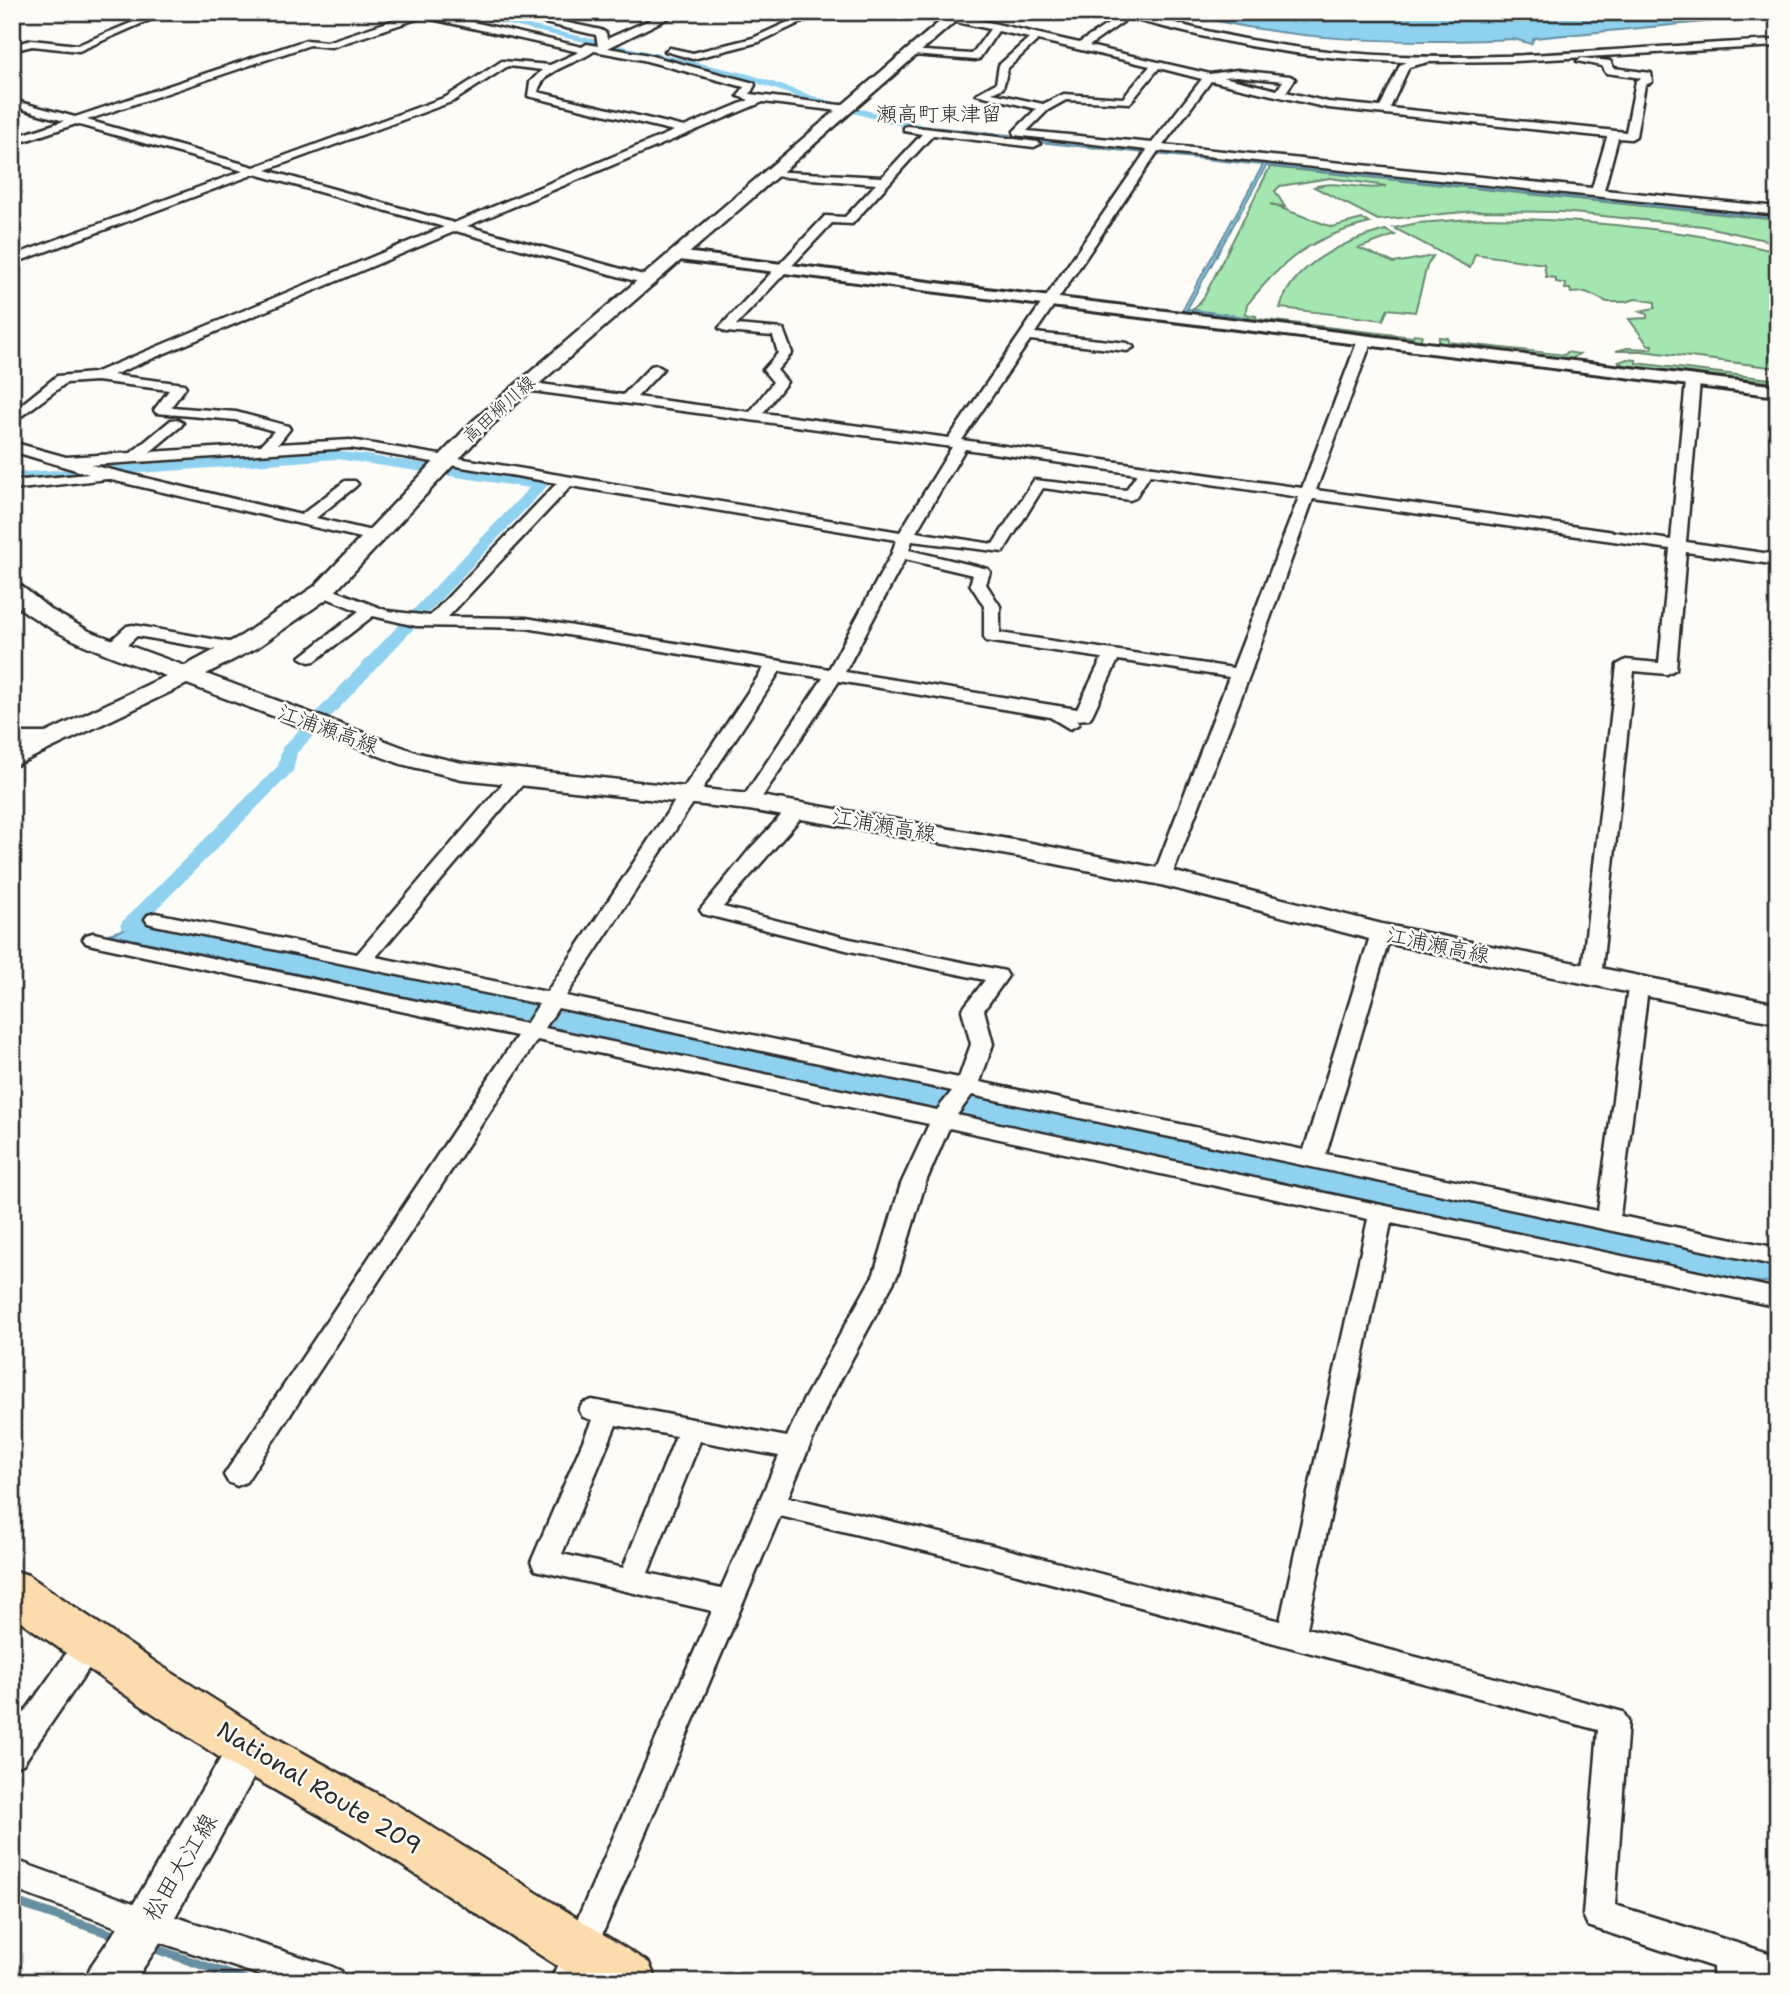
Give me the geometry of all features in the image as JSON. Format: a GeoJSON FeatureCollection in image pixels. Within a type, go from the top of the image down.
{"type":"FeatureCollection","features":[{"type":"Feature","properties":{"kind":"highway","name":"National Route 209"},"geometry":{"type":"LineString","coordinates":[[12,1589],[249,1749],[379,1822],[573,1966],[630,1982]]}},
{"type":"Feature","properties":{"kind":"main road","name":"高田柳川線"},"geometry":{"type":"LineString","coordinates":[[12,759],[240,649],[323,591],[364,534],[525,386],[956,15]]}},
{"type":"Feature","properties":{"kind":"main road","name":"江浦瀬高線"},"geometry":{"type":"LineString","coordinates":[[12,590],[43,615],[81,636],[410,759],[461,771],[517,779],[749,802],[1031,851],[1163,877],[1381,933],[1638,988],[1778,1014]]}},
{"type":"Feature","properties":{"kind":"main road","name":"松田大江線"},"geometry":{"type":"LineString","coordinates":[[107,1982],[147,1923],[249,1749]]}},
{"type":"Feature","properties":{"kind":"street"},"geometry":{"type":"LineString","coordinates":[[12,48],[32,43],[79,48],[147,19],[127,14],[133,12]]}},
{"type":"Feature","properties":{"kind":"street"},"geometry":{"type":"LineString","coordinates":[[502,12],[601,33],[602,46]]}},
{"type":"Feature","properties":{"kind":"street"},"geometry":{"type":"LineString","coordinates":[[602,46],[675,12]]}},
{"type":"Feature","properties":{"kind":"street"},"geometry":{"type":"LineString","coordinates":[[642,45],[693,56],[756,40],[818,12]]}},
{"type":"Feature","properties":{"kind":"street"},"geometry":{"type":"LineString","coordinates":[[912,12],[956,15],[1087,50],[1328,105],[1630,136],[1641,81],[1647,82],[1647,75],[1610,71],[1606,62],[1554,58]]}},
{"type":"Feature","properties":{"kind":"street"},"geometry":{"type":"LineString","coordinates":[[1087,50],[1118,22],[1098,12]]}},
{"type":"Feature","properties":{"kind":"street"},"geometry":{"type":"LineString","coordinates":[[1124,12],[1265,46],[1344,55],[1426,59],[1778,45]]}},
{"type":"Feature","properties":{"kind":"street"},"geometry":{"type":"LineString","coordinates":[[12,142],[309,41],[328,45],[418,13],[589,51]]}},
{"type":"Feature","properties":{"kind":"street"},"geometry":{"type":"LineString","coordinates":[[913,52],[975,57],[996,27]]}},
{"type":"Feature","properties":{"kind":"street"},"geometry":{"type":"LineString","coordinates":[[1035,36],[1003,67],[1002,84],[981,94],[1044,108]]}},
{"type":"Feature","properties":{"kind":"street"},"geometry":{"type":"LineString","coordinates":[[617,39],[629,42]]}},
{"type":"Feature","properties":{"kind":"street"},"geometry":{"type":"LineString","coordinates":[[1405,65],[1778,45]]}},
{"type":"Feature","properties":{"kind":"street"},"geometry":{"type":"LineString","coordinates":[[589,51],[587,47],[602,46],[750,85],[743,96],[848,109]]}},
{"type":"Feature","properties":{"kind":"street"},"geometry":{"type":"LineString","coordinates":[[589,51],[551,68],[535,82],[532,94],[684,130]]}},
{"type":"Feature","properties":{"kind":"street"},"geometry":{"type":"LineString","coordinates":[[1567,53],[1616,55]]}},
{"type":"Feature","properties":{"kind":"street"},"geometry":{"type":"LineString","coordinates":[[1383,111],[1405,65],[1426,59]]}},
{"type":"Feature","properties":{"kind":"street"},"geometry":{"type":"LineString","coordinates":[[12,260],[450,99],[506,63],[551,68]]}},
{"type":"Feature","properties":{"kind":"street"},"geometry":{"type":"LineString","coordinates":[[1151,153],[1018,133],[1044,108],[1064,97],[1125,102],[1159,67]]}},
{"type":"Feature","properties":{"kind":"street"},"geometry":{"type":"LineString","coordinates":[[1214,77],[1290,79],[1280,93]]}},
{"type":"Feature","properties":{"kind":"street"},"geometry":{"type":"LineString","coordinates":[[749,802],[834,675],[957,444],[1026,336],[1151,153],[1214,77]]}},
{"type":"Feature","properties":{"kind":"street"},"geometry":{"type":"LineString","coordinates":[[96,377],[451,226],[760,99]]}},
{"type":"Feature","properties":{"kind":"street"},"geometry":{"type":"LineString","coordinates":[[12,103],[650,281]]}},
{"type":"Feature","properties":{"kind":"street"},"geometry":{"type":"LineString","coordinates":[[908,129],[1778,211]]}},
{"type":"Feature","properties":{"kind":"street"},"geometry":{"type":"LineString","coordinates":[[753,417],[780,382],[770,370],[785,353],[778,332],[726,328],[829,219],[848,221],[929,133]]}},
{"type":"Feature","properties":{"kind":"street"},"geometry":{"type":"LineString","coordinates":[[1597,193],[1613,134],[1608,133]]}},
{"type":"Feature","properties":{"kind":"street"},"geometry":{"type":"LineString","coordinates":[[772,173],[885,181]]}},
{"type":"Feature","properties":{"kind":"street"},"geometry":{"type":"LineString","coordinates":[[676,256],[1778,391]]}},
{"type":"Feature","properties":{"kind":"street"},"geometry":{"type":"LineString","coordinates":[[1026,336],[1127,347]]}},
{"type":"Feature","properties":{"kind":"street"},"geometry":{"type":"LineString","coordinates":[[1163,877],[1310,494],[1365,340]]}},
{"type":"Feature","properties":{"kind":"street"},"geometry":{"type":"LineString","coordinates":[[626,400],[656,369]]}},
{"type":"Feature","properties":{"kind":"street"},"geometry":{"type":"LineString","coordinates":[[12,419],[62,379],[96,377],[179,387],[161,410],[236,416],[283,429],[266,449]]}},
{"type":"Feature","properties":{"kind":"street"},"geometry":{"type":"LineString","coordinates":[[1591,978],[1626,665],[1667,669],[1693,381]]}},
{"type":"Feature","properties":{"kind":"street"},"geometry":{"type":"LineString","coordinates":[[525,386],[1778,560]]}},
{"type":"Feature","properties":{"kind":"street"},"geometry":{"type":"LineString","coordinates":[[136,457],[176,423]]}},
{"type":"Feature","properties":{"kind":"street"},"geometry":{"type":"LineString","coordinates":[[70,463],[350,444],[903,544],[997,549],[1039,483],[1130,495],[1146,471]]}},
{"type":"Feature","properties":{"kind":"street"},"geometry":{"type":"LineString","coordinates":[[12,446],[118,477],[364,534]]}},
{"type":"Feature","properties":{"kind":"street"},"geometry":{"type":"LineString","coordinates":[[12,486],[118,477]]}},
{"type":"Feature","properties":{"kind":"street"},"geometry":{"type":"LineString","coordinates":[[439,622],[566,481]]}},
{"type":"Feature","properties":{"kind":"street"},"geometry":{"type":"LineString","coordinates":[[303,520],[351,484]]}},
{"type":"Feature","properties":{"kind":"street"},"geometry":{"type":"LineString","coordinates":[[903,544],[982,572],[978,584],[992,606],[992,637],[1241,674]]}},
{"type":"Feature","properties":{"kind":"street"},"geometry":{"type":"LineString","coordinates":[[323,591],[378,613],[439,622],[526,623],[1055,713],[1083,715],[1112,654]]}},
{"type":"Feature","properties":{"kind":"street"},"geometry":{"type":"LineString","coordinates":[[309,657],[378,613]]}},
{"type":"Feature","properties":{"kind":"street"},"geometry":{"type":"LineString","coordinates":[[113,648],[133,630],[240,649]]}},
{"type":"Feature","properties":{"kind":"street"},"geometry":{"type":"LineString","coordinates":[[237,1475],[775,665]]}},
{"type":"Feature","properties":{"kind":"street"},"geometry":{"type":"LineString","coordinates":[[1055,713],[1070,724]]}},
{"type":"Feature","properties":{"kind":"street"},"geometry":{"type":"LineString","coordinates":[[12,738],[52,738]]}},
{"type":"Feature","properties":{"kind":"street"},"geometry":{"type":"LineString","coordinates":[[362,961],[517,779]]}},
{"type":"Feature","properties":{"kind":"street"},"geometry":{"type":"LineString","coordinates":[[573,1966],[817,1401],[886,1275],[913,1184],[942,1119],[967,1087],[982,1044],[973,1010],[998,976],[850,945],[710,910],[797,810]]}},
{"type":"Feature","properties":{"kind":"street"},"geometry":{"type":"LineString","coordinates":[[155,919],[1778,1256]]}},
{"type":"Feature","properties":{"kind":"street"},"geometry":{"type":"LineString","coordinates":[[1312,1159],[1381,933]]}},
{"type":"Feature","properties":{"kind":"street"},"geometry":{"type":"LineString","coordinates":[[93,939],[1778,1298]]}},
{"type":"Feature","properties":{"kind":"street"},"geometry":{"type":"LineString","coordinates":[[1608,1221],[1638,988]]}},
{"type":"Feature","properties":{"kind":"street"},"geometry":{"type":"LineString","coordinates":[[1291,1637],[1381,1214]]}},
{"type":"Feature","properties":{"kind":"street"},"geometry":{"type":"LineString","coordinates":[[730,1602],[545,1562],[600,1411],[796,1449]]}},
{"type":"Feature","properties":{"kind":"street"},"geometry":{"type":"LineString","coordinates":[[631,1581],[692,1429]]}},
{"type":"Feature","properties":{"kind":"street"},"geometry":{"type":"LineString","coordinates":[[773,1504],[990,1556],[1612,1721],[1599,1915],[1729,1969],[1778,1972]]}},
{"type":"Feature","properties":{"kind":"street"},"geometry":{"type":"LineString","coordinates":[[12,1755],[90,1643]]}},
{"type":"Feature","properties":{"kind":"street"},"geometry":{"type":"LineString","coordinates":[[12,1874],[147,1923],[330,1982]]}},
{"type":"Feature","properties":{"kind":"green space"},"geometry":{"type":"Polygon","coordinates":[[[1270,167],[1778,220],[1778,243],[1703,226],[1562,212],[1475,211],[1378,220],[1314,187],[1332,184],[1369,188],[1386,186],[1330,178],[1280,186],[1275,191],[1285,207],[1270,204],[1332,227],[1362,219],[1370,223],[1331,235],[1300,252],[1260,289],[1247,305],[1245,314],[1256,316],[1257,319],[1413,337],[1414,334],[1422,335],[1420,341],[1189,310],[1195,308],[1204,297],[1270,167]]]}},
{"type":"Feature","properties":{"kind":"green space"},"geometry":{"type":"Polygon","coordinates":[[[1484,218],[1632,226],[1778,252],[1778,368],[1642,351],[1616,351],[1627,348],[1651,349],[1652,345],[1648,345],[1629,319],[1647,318],[1647,314],[1639,311],[1655,308],[1655,302],[1636,299],[1607,302],[1586,292],[1571,293],[1570,289],[1565,289],[1566,284],[1556,282],[1556,278],[1546,277],[1544,264],[1475,254],[1470,268],[1394,228],[1418,223],[1484,218]]]}},
{"type":"Feature","properties":{"kind":"green space"},"geometry":{"type":"Polygon","coordinates":[[[1385,230],[1395,235],[1359,248],[1394,263],[1433,256],[1427,266],[1415,312],[1388,309],[1383,320],[1280,308],[1286,292],[1308,267],[1337,248],[1385,230]]]}},
{"type":"Feature","properties":{"kind":"green space"},"geometry":{"type":"Polygon","coordinates":[[[1439,337],[1448,338],[1448,342],[1565,355],[1567,352],[1579,354],[1571,359],[1438,343],[1439,337]]]}},
{"type":"Feature","properties":{"kind":"green space"},"geometry":{"type":"Polygon","coordinates":[[[1636,360],[1636,363],[1778,380],[1778,383],[1623,365],[1619,362],[1636,360]]]}},
{"type":"Feature","properties":{"kind":"water"},"geometry":{"type":"Polygon","coordinates":[[[1181,12],[1778,12],[1778,15],[1534,38],[1531,44],[1514,39],[1346,39],[1263,30],[1181,12]]]}},
{"type":"Feature","properties":{"kind":"water"},"geometry":{"type":"Polygon","coordinates":[[[907,126],[1778,214],[1778,219],[1266,166],[1187,309],[1246,317],[1245,320],[1182,311],[1263,165],[920,130],[907,126]]]}},
{"type":"Feature","properties":{"kind":"water"},"geometry":{"type":"Polygon","coordinates":[[[149,923],[1742,1257],[1778,1269],[1778,1283],[1744,1281],[108,934],[149,923]]]}},
{"type":"Feature","properties":{"kind":"waterway"},"geometry":{"type":"LineString","coordinates":[[457,12],[745,76],[813,99],[916,127],[937,130]]}},
{"type":"Feature","properties":{"kind":"waterway"},"geometry":{"type":"LineString","coordinates":[[12,478],[337,455],[540,485],[288,752],[287,767],[130,925],[163,932]]}},
{"type":"Feature","properties":{"kind":"waterway"},"geometry":{"type":"LineString","coordinates":[[12,1901],[120,1937]]}},
{"type":"Feature","properties":{"kind":"waterway"},"geometry":{"type":"LineString","coordinates":[[150,1947],[251,1982]]}},
{"type":"Feature","properties":{"kind":"district","name":"瀬高町東津留"},"geometry":{"type":"Point","coordinates":[939,114]}}]}
